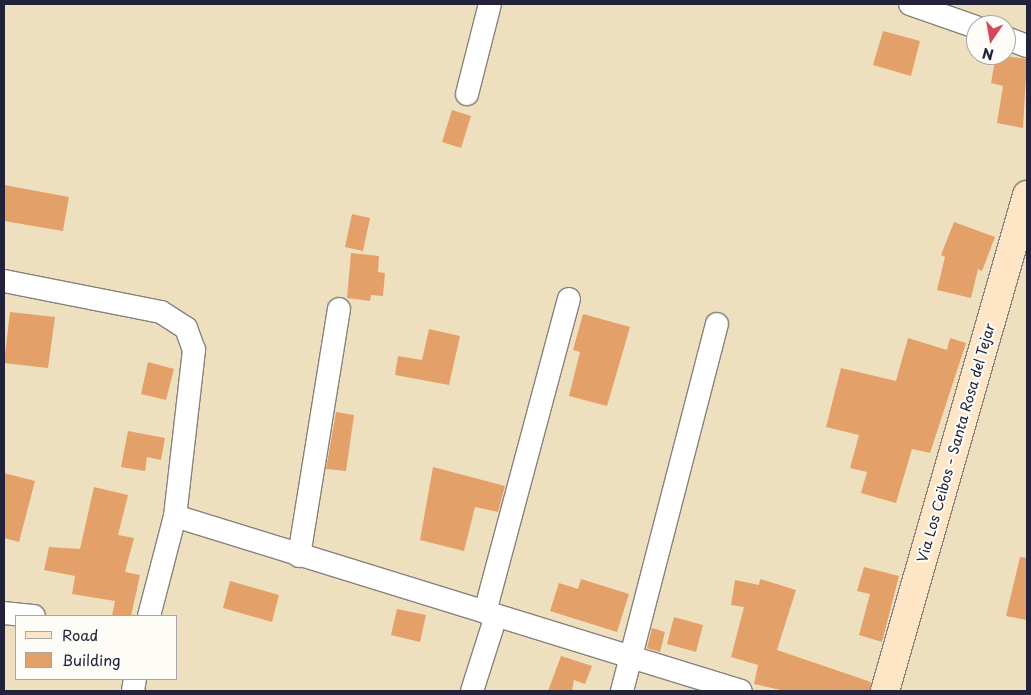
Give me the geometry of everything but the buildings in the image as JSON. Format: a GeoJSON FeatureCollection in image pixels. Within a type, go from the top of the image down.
{"type":"FeatureCollection","features":[{"type":"Feature","properties":{"kind":"main road","name":"Via Los Ceibos - Santa Rosa del Tejar"},"geometry":{"type":"LineString","coordinates":[[885,691],[1027,195]]}},
{"type":"Feature","properties":{"kind":"street"},"geometry":{"type":"LineString","coordinates":[[468,94],[490,4]]}},
{"type":"Feature","properties":{"kind":"street"},"geometry":{"type":"LineString","coordinates":[[910,4],[966,24]]}},
{"type":"Feature","properties":{"kind":"street"},"geometry":{"type":"LineString","coordinates":[[4,281],[161,312],[186,328],[194,350],[175,516],[149,615]]}},
{"type":"Feature","properties":{"kind":"street"},"geometry":{"type":"LineString","coordinates":[[472,691],[569,299]]}},
{"type":"Feature","properties":{"kind":"street"},"geometry":{"type":"LineString","coordinates":[[300,556],[339,309]]}},
{"type":"Feature","properties":{"kind":"street"},"geometry":{"type":"LineString","coordinates":[[622,691],[717,324]]}},
{"type":"Feature","properties":{"kind":"street"},"geometry":{"type":"LineString","coordinates":[[175,516],[741,691]]}},
{"type":"Feature","properties":{"kind":"street"},"geometry":{"type":"LineString","coordinates":[[4,612],[26,615]]}}]}
